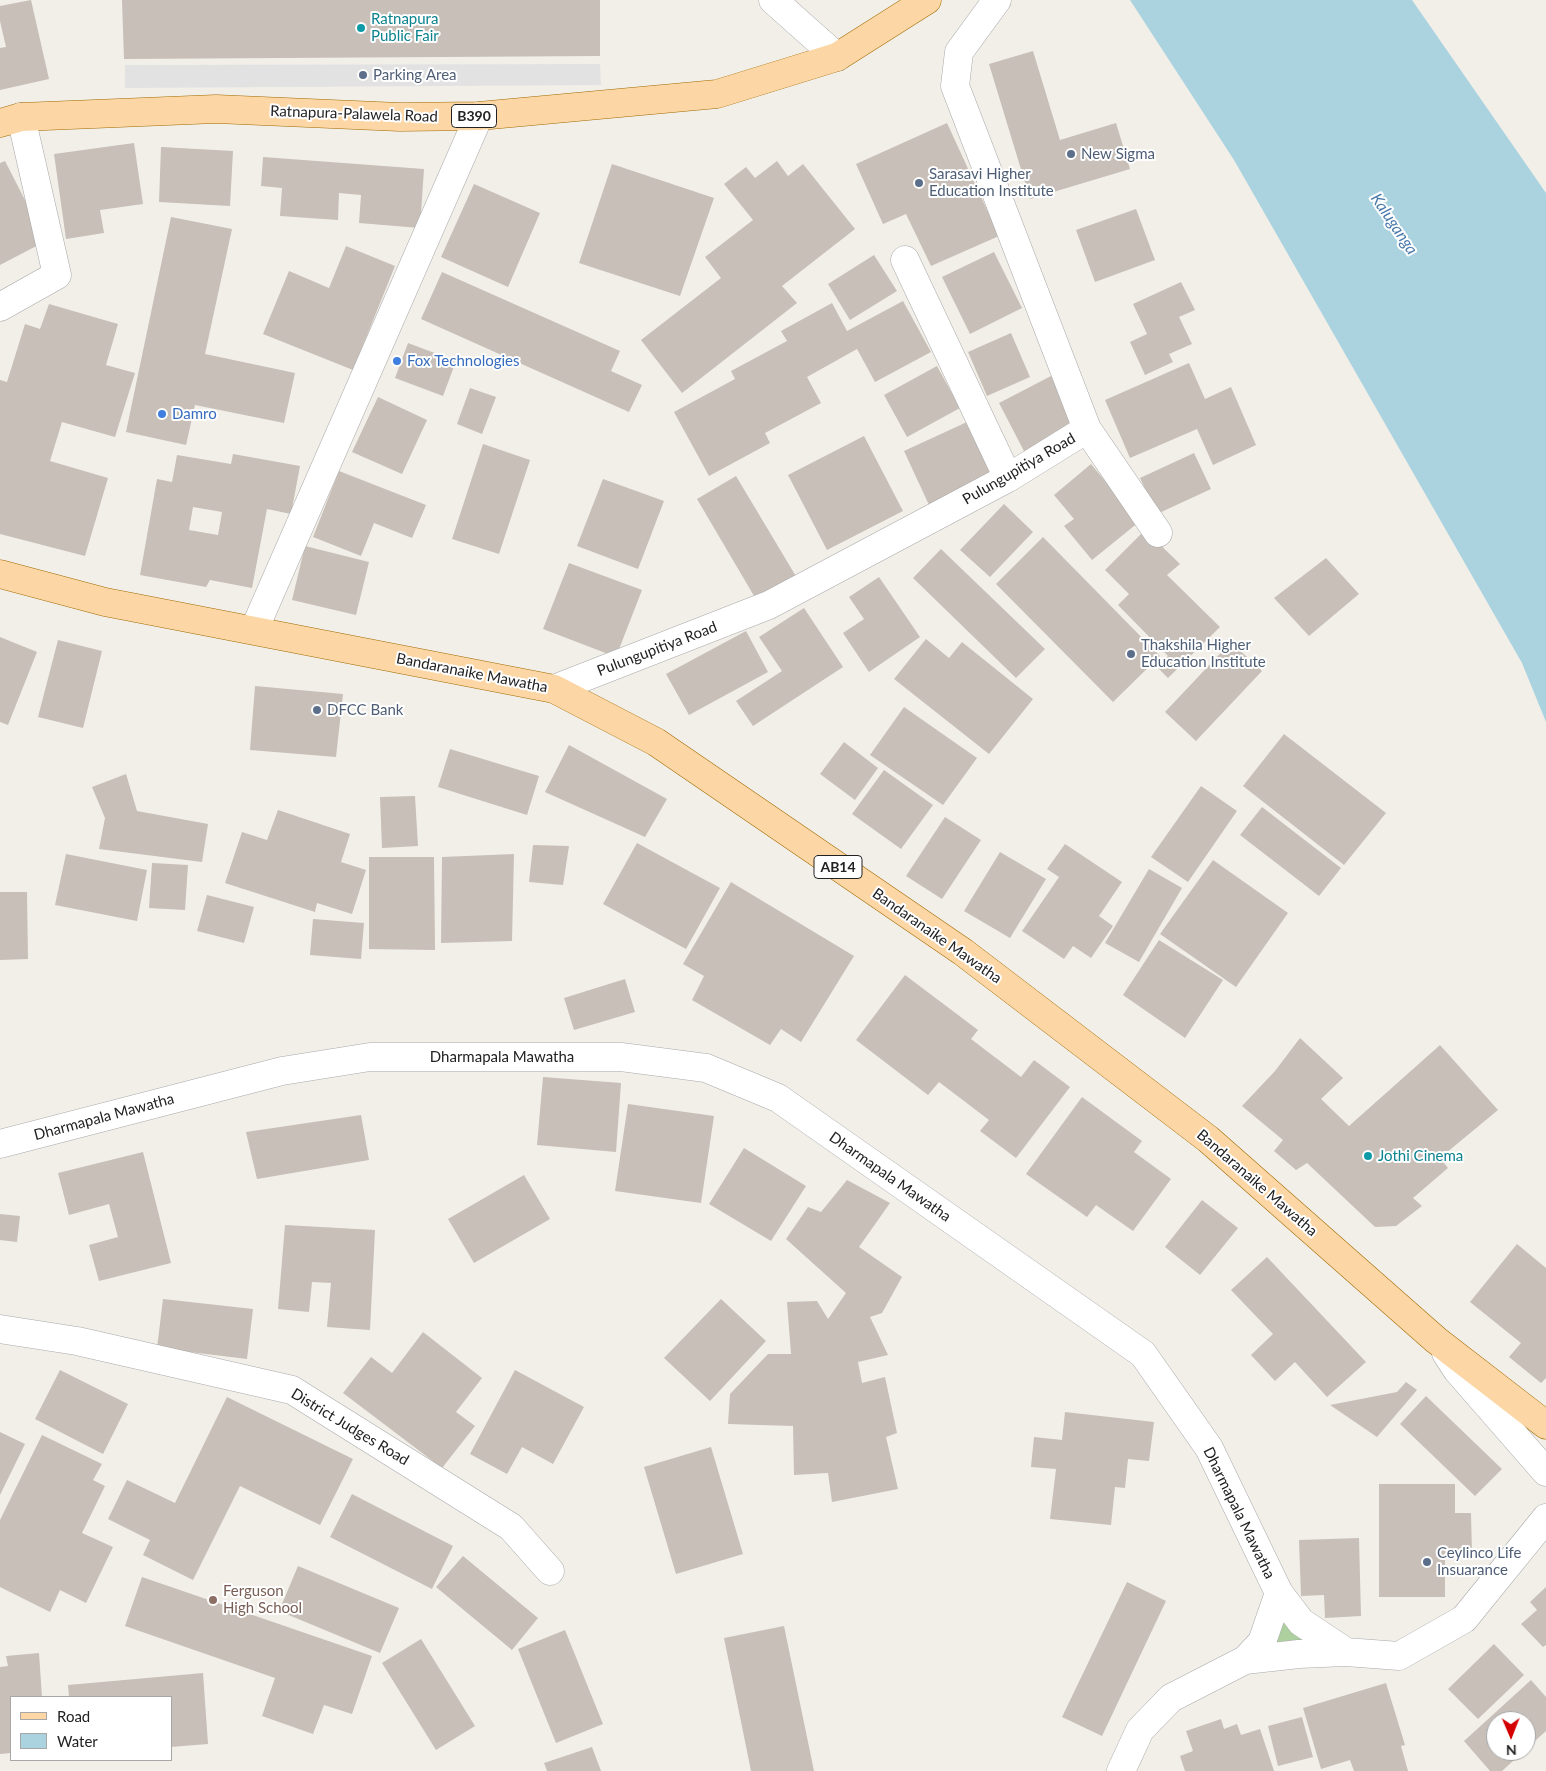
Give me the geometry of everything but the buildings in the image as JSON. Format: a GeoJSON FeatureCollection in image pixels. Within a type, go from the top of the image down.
{"type":"FeatureCollection","features":[{"type":"Feature","properties":{"kind":"main road","name":"Ratnapura-Palawela Road"},"geometry":{"type":"LineString","coordinates":[[10,120],[216,109],[400,116],[479,116],[717,94],[837,57],[927,0]]}},
{"type":"Feature","properties":{"kind":"main road","name":"Bandaranaike Mawatha"},"geometry":{"type":"LineString","coordinates":[[0,574],[105,602],[554,689],[656,742],[963,952],[1208,1139],[1436,1340],[1546,1425]]}},
{"type":"Feature","properties":{"kind":"street"},"geometry":{"type":"LineString","coordinates":[[773,0],[837,57]]}},
{"type":"Feature","properties":{"kind":"street","name":"Pulungupitiya Road"},"geometry":{"type":"LineString","coordinates":[[554,689],[769,605],[1008,478],[1087,429],[955,86],[959,52],[997,0]]}},
{"type":"Feature","properties":{"kind":"street"},"geometry":{"type":"LineString","coordinates":[[254,630],[479,116]]}},
{"type":"Feature","properties":{"kind":"street"},"geometry":{"type":"LineString","coordinates":[[0,307],[56,275],[10,120]]}},
{"type":"Feature","properties":{"kind":"street"},"geometry":{"type":"LineString","coordinates":[[905,260],[1008,478]]}},
{"type":"Feature","properties":{"kind":"street"},"geometry":{"type":"LineString","coordinates":[[1087,429],[1158,533]]}},
{"type":"Feature","properties":{"kind":"street","name":"Dharmapala Mawatha"},"geometry":{"type":"LineString","coordinates":[[0,1144],[282,1071],[370,1057],[621,1057],[706,1068],[778,1098],[1143,1354],[1209,1448],[1279,1593],[1301,1622],[1346,1652],[1398,1656],[1464,1619],[1546,1518]]}},
{"type":"Feature","properties":{"kind":"street","name":"District Judges Road"},"geometry":{"type":"LineString","coordinates":[[0,1329],[77,1340],[292,1390],[511,1527],[550,1570]]}},
{"type":"Feature","properties":{"kind":"street"},"geometry":{"type":"LineString","coordinates":[[1436,1340],[1457,1370],[1546,1472]]}},
{"type":"Feature","properties":{"kind":"street"},"geometry":{"type":"LineString","coordinates":[[1121,1771],[1140,1730],[1171,1698],[1245,1660],[1262,1642],[1279,1593]]}},
{"type":"Feature","properties":{"kind":"street"},"geometry":{"type":"LineString","coordinates":[[1245,1660],[1299,1654],[1346,1652]]}},
{"type":"Feature","properties":{"kind":"green space"},"geometry":{"type":"Polygon","coordinates":[[[1282,1610],[1317,1647],[1263,1653],[1282,1610]]]}},
{"type":"Feature","properties":{"kind":"shaded area","name":"Parking Area"},"geometry":{"type":"Polygon","coordinates":[[[600,64],[601,85],[125,88],[125,65],[600,64]]]}},
{"type":"Feature","properties":{"kind":"water","name":"Kaluganga"},"geometry":{"type":"Polygon","coordinates":[[[1130,0],[1412,0],[1546,193],[1546,722],[1522,663],[1234,160],[1130,0]]]}},
{"type":"Feature","properties":{"kind":"place","name":"Ratnapura Public Fair"},"geometry":{"type":"Point","coordinates":[361,28]}},
{"type":"Feature","properties":{"kind":"place","name":"Parking Area"},"geometry":{"type":"Point","coordinates":[363,75]}},
{"type":"Feature","properties":{"kind":"place","name":"New Sigma"},"geometry":{"type":"Point","coordinates":[1071,154]}},
{"type":"Feature","properties":{"kind":"place","name":"Sarasavi Higher Education Institute"},"geometry":{"type":"Point","coordinates":[919,183]}},
{"type":"Feature","properties":{"kind":"place","name":"Fox Technologies"},"geometry":{"type":"Point","coordinates":[397,361]}},
{"type":"Feature","properties":{"kind":"place","name":"Damro"},"geometry":{"type":"Point","coordinates":[162,414]}},
{"type":"Feature","properties":{"kind":"place","name":"Thakshila Higher Education Institute"},"geometry":{"type":"Point","coordinates":[1131,654]}},
{"type":"Feature","properties":{"kind":"place","name":"DFCC Bank"},"geometry":{"type":"Point","coordinates":[317,710]}},
{"type":"Feature","properties":{"kind":"place","name":"Jothi Cinema"},"geometry":{"type":"Point","coordinates":[1368,1156]}},
{"type":"Feature","properties":{"kind":"place","name":"Ceylinco Life Insuarance"},"geometry":{"type":"Point","coordinates":[1427,1562]}},
{"type":"Feature","properties":{"kind":"place","name":"Ferguson High School"},"geometry":{"type":"Point","coordinates":[213,1600]}}]}
